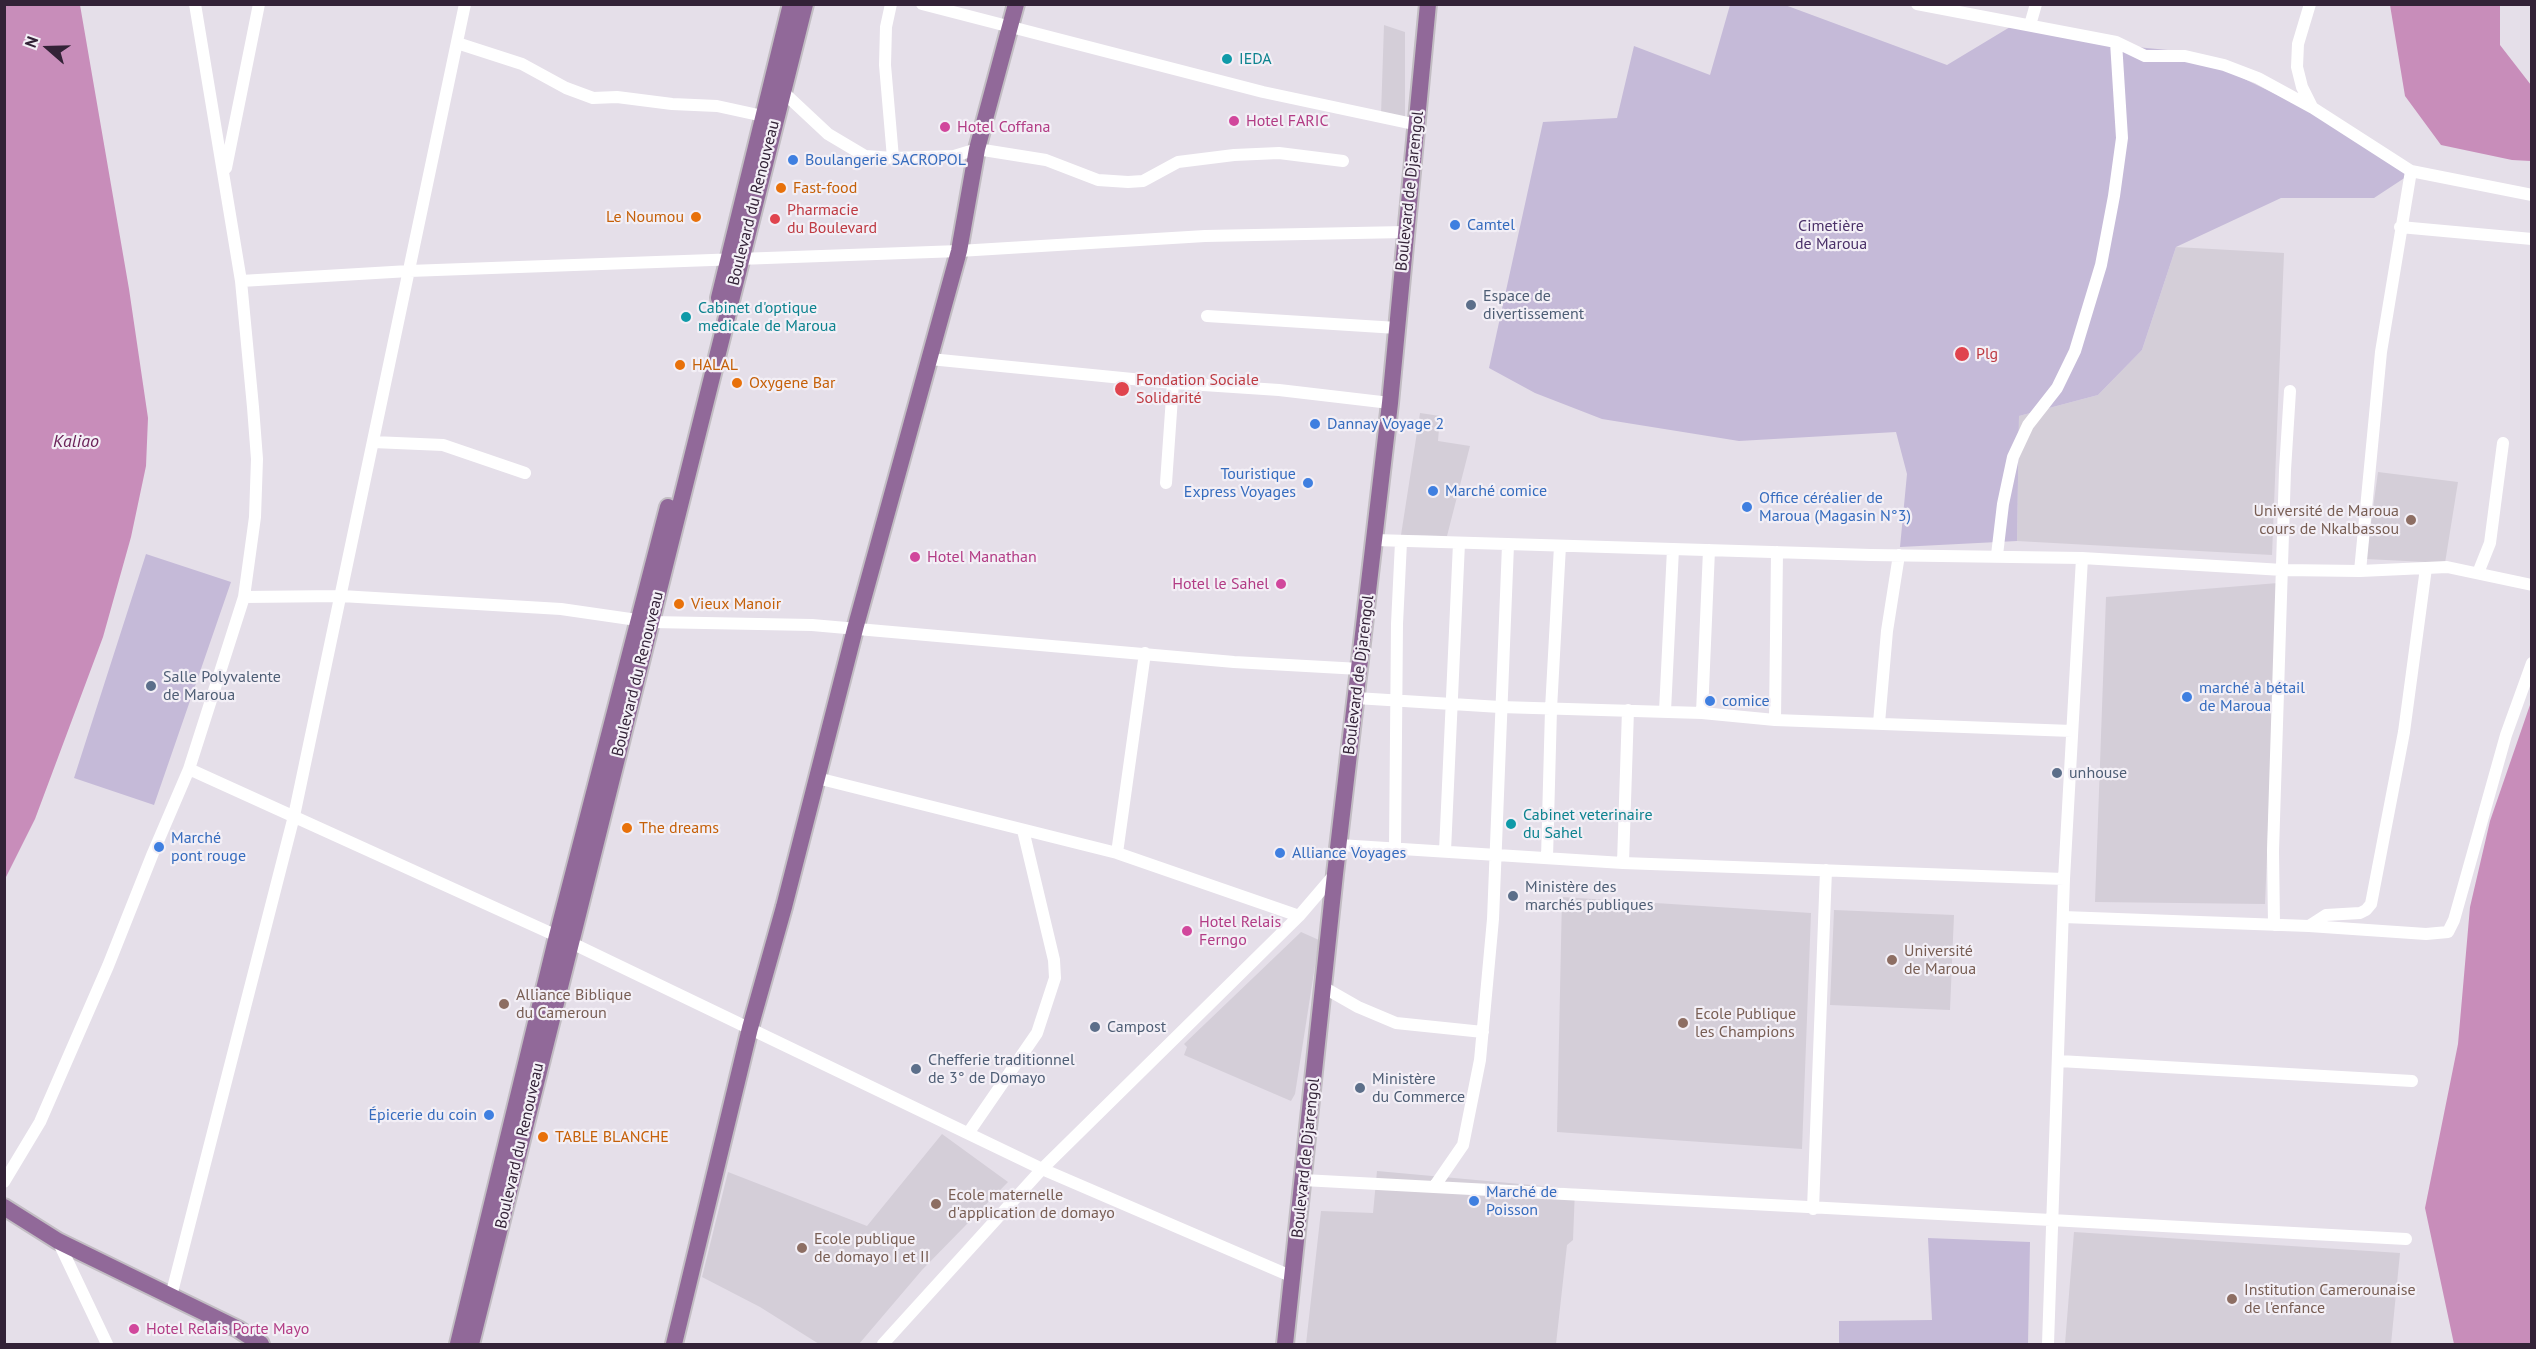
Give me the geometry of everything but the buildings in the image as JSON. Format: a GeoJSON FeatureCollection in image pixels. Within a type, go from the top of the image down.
{"type":"FeatureCollection","features":[{"type":"Feature","properties":{"kind":"main road","name":"Boulevard du Renouveau"},"geometry":{"type":"LineString","coordinates":[[458,1344],[645,622],[734,258],[763,116],[791,4]]}},
{"type":"Feature","properties":{"kind":"main road","name":"Boulevard du Renouveau"},"geometry":{"type":"LineString","coordinates":[[734,258],[805,4]]}},
{"type":"Feature","properties":{"kind":"main road"},"geometry":{"type":"LineString","coordinates":[[674,1344],[750,1028],[958,251],[977,149],[1016,4]]}},
{"type":"Feature","properties":{"kind":"main road","name":"Boulevard de Djarengol"},"geometry":{"type":"LineString","coordinates":[[1285,1344],[1335,874],[1390,403],[1428,4]]}},
{"type":"Feature","properties":{"kind":"main road","name":"Boulevard du Renouveau"},"geometry":{"type":"LineString","coordinates":[[471,1344],[564,939]]}},
{"type":"Feature","properties":{"kind":"main road"},"geometry":{"type":"LineString","coordinates":[[4,1208],[58,1241],[238,1329],[261,1344]]}},
{"type":"Feature","properties":{"kind":"street"},"geometry":{"type":"LineString","coordinates":[[4,1182],[40,1122],[108,966],[189,769],[244,597],[255,517],[257,459],[241,281],[195,4]]}},
{"type":"Feature","properties":{"kind":"street"},"geometry":{"type":"LineString","coordinates":[[225,178],[259,4]]}},
{"type":"Feature","properties":{"kind":"street"},"geometry":{"type":"LineString","coordinates":[[171,1296],[294,816],[465,4]]}},
{"type":"Feature","properties":{"kind":"street"},"geometry":{"type":"LineString","coordinates":[[891,4],[886,27],[885,65],[893,158]]}},
{"type":"Feature","properties":{"kind":"street"},"geometry":{"type":"LineString","coordinates":[[922,4],[1263,92],[1418,125]]}},
{"type":"Feature","properties":{"kind":"street"},"geometry":{"type":"LineString","coordinates":[[1917,4],[2116,42],[2145,56],[2185,56],[2224,65],[2258,78],[2313,108],[2410,171],[2532,195]]}},
{"type":"Feature","properties":{"kind":"street"},"geometry":{"type":"LineString","coordinates":[[2030,25],[2036,4]]}},
{"type":"Feature","properties":{"kind":"street"},"geometry":{"type":"LineString","coordinates":[[2310,4],[2298,44],[2297,67],[2302,87],[2313,108]]}},
{"type":"Feature","properties":{"kind":"street"},"geometry":{"type":"LineString","coordinates":[[1997,555],[2003,504],[2013,457],[2028,425],[2056,388],[2075,351],[2101,265],[2122,138],[2116,42]]}},
{"type":"Feature","properties":{"kind":"street"},"geometry":{"type":"LineString","coordinates":[[457,43],[522,64],[566,88],[593,98],[617,98],[672,105],[717,106],[763,116]]}},
{"type":"Feature","properties":{"kind":"street"},"geometry":{"type":"LineString","coordinates":[[782,91],[828,134],[864,156],[893,158],[954,156],[977,149],[1046,160],[1098,180],[1128,182],[1143,181],[1178,162],[1234,155],[1279,153],[1343,161]]}},
{"type":"Feature","properties":{"kind":"street"},"geometry":{"type":"LineString","coordinates":[[2360,571],[2381,352],[2410,171]]}},
{"type":"Feature","properties":{"kind":"street"},"geometry":{"type":"LineString","coordinates":[[2400,227],[2532,239]]}},
{"type":"Feature","properties":{"kind":"street"},"geometry":{"type":"LineString","coordinates":[[241,281],[409,271],[958,251],[1205,236],[1405,232]]}},
{"type":"Feature","properties":{"kind":"street"},"geometry":{"type":"LineString","coordinates":[[1207,316],[1397,328]]}},
{"type":"Feature","properties":{"kind":"street"},"geometry":{"type":"LineString","coordinates":[[930,359],[1173,383],[1280,390],[1390,403]]}},
{"type":"Feature","properties":{"kind":"street"},"geometry":{"type":"LineString","coordinates":[[1166,483],[1173,383]]}},
{"type":"Feature","properties":{"kind":"street"},"geometry":{"type":"LineString","coordinates":[[2274,925],[2273,851],[2285,470],[2290,391]]}},
{"type":"Feature","properties":{"kind":"street"},"geometry":{"type":"LineString","coordinates":[[373,442],[443,444],[525,473]]}},
{"type":"Feature","properties":{"kind":"street"},"geometry":{"type":"LineString","coordinates":[[2478,573],[2490,543],[2503,442]]}},
{"type":"Feature","properties":{"kind":"street"},"geometry":{"type":"LineString","coordinates":[[1375,540],[1508,546],[1899,555],[1997,555],[2283,570],[2360,571],[2447,567],[2532,585]]}},
{"type":"Feature","properties":{"kind":"street"},"geometry":{"type":"LineString","coordinates":[[1395,848],[1398,701],[1396,624],[1401,542]]}},
{"type":"Feature","properties":{"kind":"street"},"geometry":{"type":"LineString","coordinates":[[1445,851],[1459,543]]}},
{"type":"Feature","properties":{"kind":"street"},"geometry":{"type":"LineString","coordinates":[[1434,1187],[1463,1145],[1476,1083],[1483,1032],[1491,952],[1508,546]]}},
{"type":"Feature","properties":{"kind":"street"},"geometry":{"type":"LineString","coordinates":[[1547,858],[1551,709],[1560,546]]}},
{"type":"Feature","properties":{"kind":"street"},"geometry":{"type":"LineString","coordinates":[[1665,711],[1673,549]]}},
{"type":"Feature","properties":{"kind":"street"},"geometry":{"type":"LineString","coordinates":[[1702,713],[1709,550]]}},
{"type":"Feature","properties":{"kind":"street"},"geometry":{"type":"LineString","coordinates":[[1775,720],[1777,552]]}},
{"type":"Feature","properties":{"kind":"street"},"geometry":{"type":"LineString","coordinates":[[1879,723],[1887,631],[1899,555]]}},
{"type":"Feature","properties":{"kind":"street"},"geometry":{"type":"LineString","coordinates":[[2048,1344],[2064,879],[2082,558]]}},
{"type":"Feature","properties":{"kind":"street"},"geometry":{"type":"LineString","coordinates":[[2309,926],[2323,916],[2360,913],[2371,904],[2404,732],[2426,568]]}},
{"type":"Feature","properties":{"kind":"street"},"geometry":{"type":"LineString","coordinates":[[244,597],[341,596],[561,609],[645,622],[812,625],[1360,669]]}},
{"type":"Feature","properties":{"kind":"street"},"geometry":{"type":"LineString","coordinates":[[1117,854],[1145,653]]}},
{"type":"Feature","properties":{"kind":"street"},"geometry":{"type":"LineString","coordinates":[[2063,917],[2309,926],[2426,934],[2448,932],[2454,920],[2506,735],[2532,663]]}},
{"type":"Feature","properties":{"kind":"street"},"geometry":{"type":"LineString","coordinates":[[1356,698],[1500,707],[1665,711],[1775,720],[2072,731]]}},
{"type":"Feature","properties":{"kind":"street"},"geometry":{"type":"LineString","coordinates":[[1623,863],[1628,710]]}},
{"type":"Feature","properties":{"kind":"street"},"geometry":{"type":"LineString","coordinates":[[189,769],[564,939],[1042,1169],[1293,1277]]}},
{"type":"Feature","properties":{"kind":"street"},"geometry":{"type":"LineString","coordinates":[[817,778],[1117,854],[1299,916]]}},
{"type":"Feature","properties":{"kind":"street"},"geometry":{"type":"LineString","coordinates":[[969,1132],[1037,1033],[1053,988],[1054,960],[1023,830]]}},
{"type":"Feature","properties":{"kind":"street"},"geometry":{"type":"LineString","coordinates":[[1339,845],[1623,863],[2064,879]]}},
{"type":"Feature","properties":{"kind":"street"},"geometry":{"type":"LineString","coordinates":[[1813,1209],[1826,870]]}},
{"type":"Feature","properties":{"kind":"street"},"geometry":{"type":"LineString","coordinates":[[885,1343],[1042,1169],[1299,916],[1335,874]]}},
{"type":"Feature","properties":{"kind":"street"},"geometry":{"type":"LineString","coordinates":[[1323,987],[1358,1007],[1396,1023],[1483,1032]]}},
{"type":"Feature","properties":{"kind":"street"},"geometry":{"type":"LineString","coordinates":[[2059,1061],[2412,1081]]}},
{"type":"Feature","properties":{"kind":"street"},"geometry":{"type":"LineString","coordinates":[[1303,1180],[2406,1239]]}},
{"type":"Feature","properties":{"kind":"street"},"geometry":{"type":"LineString","coordinates":[[58,1241],[106,1344]]}},
{"type":"Feature","properties":{"kind":"shaded area"},"geometry":{"type":"Polygon","coordinates":[[[1384,25],[1405,32],[1405,117],[1381,115],[1384,25]]]}},
{"type":"Feature","properties":{"kind":"shaded area"},"geometry":{"type":"Polygon","coordinates":[[[2176,247],[2284,253],[2272,555],[2017,541],[2019,416],[2098,395],[2142,350],[2176,247]]]}},
{"type":"Feature","properties":{"kind":"shaded area","name":"Marché comice"},"geometry":{"type":"Polygon","coordinates":[[[1420,413],[1440,416],[1438,441],[1470,446],[1447,536],[1401,535],[1420,413]]]}},
{"type":"Feature","properties":{"kind":"shaded area","name":"Université de Maroua cours de Nkalbassou"},"geometry":{"type":"Polygon","coordinates":[[[2378,472],[2458,482],[2445,563],[2366,559],[2378,472]]]}},
{"type":"Feature","properties":{"kind":"shaded area","name":"marché à bétail de Maroua"},"geometry":{"type":"Polygon","coordinates":[[[2278,583],[2265,904],[2095,902],[2106,597],[2278,583]]]}},
{"type":"Feature","properties":{"kind":"shaded area","name":"Ecole Publique les Champions"},"geometry":{"type":"Polygon","coordinates":[[[1562,897],[1811,913],[1802,1149],[1557,1132],[1562,897]]]}},
{"type":"Feature","properties":{"kind":"shaded area","name":"Université de Maroua"},"geometry":{"type":"Polygon","coordinates":[[[1834,910],[1954,915],[1950,1010],[1830,1005],[1834,910]]]}},
{"type":"Feature","properties":{"kind":"shaded area"},"geometry":{"type":"Polygon","coordinates":[[[1301,932],[1319,940],[1295,1094],[1291,1101],[1184,1055],[1187,1047],[1184,1044],[1301,932]]]}},
{"type":"Feature","properties":{"kind":"shaded area","name":"Ecole publique de domayo I et II"},"geometry":{"type":"Polygon","coordinates":[[[942,1134],[1008,1182],[922,1270],[859,1344],[819,1344],[760,1307],[702,1277],[728,1172],[867,1226],[942,1134]]]}},
{"type":"Feature","properties":{"kind":"shaded area"},"geometry":{"type":"Polygon","coordinates":[[[1377,1171],[1575,1189],[1573,1240],[1567,1245],[1556,1344],[1306,1344],[1321,1211],[1373,1213],[1377,1171]]]}},
{"type":"Feature","properties":{"kind":"shaded area","name":"Institution Camerounaise de l'enfance"},"geometry":{"type":"Polygon","coordinates":[[[2074,1232],[2400,1253],[2391,1344],[2065,1344],[2074,1232]]]}},
{"type":"Feature","properties":{"kind":"green space","name":"Cimetière de Maroua"},"geometry":{"type":"Polygon","coordinates":[[[1730,5],[1785,5],[1947,65],[2010,27],[2115,45],[2189,52],[2302,107],[2409,175],[2374,198],[2281,198],[2176,247],[2142,350],[2098,395],[2019,416],[2017,541],[1900,547],[1907,474],[1896,432],[1739,441],[1602,419],[1535,393],[1489,368],[1543,122],[1617,118],[1634,46],[1710,75],[1730,5]]]}},
{"type":"Feature","properties":{"kind":"green space"},"geometry":{"type":"Polygon","coordinates":[[[146,554],[231,582],[154,805],[74,778],[146,554]]]}},
{"type":"Feature","properties":{"kind":"green space"},"geometry":{"type":"Polygon","coordinates":[[[1928,1238],[2030,1242],[2028,1344],[1839,1344],[1839,1321],[1932,1320],[1928,1238]]]}},
{"type":"Feature","properties":{"kind":"water","name":"Kaliao"},"geometry":{"type":"Polygon","coordinates":[[[5,4],[80,5],[129,289],[148,418],[146,466],[131,537],[103,637],[35,819],[5,879],[5,4]]]}},
{"type":"Feature","properties":{"kind":"water"},"geometry":{"type":"Polygon","coordinates":[[[2390,5],[2500,5],[2500,45],[2531,85],[2531,161],[2512,160],[2441,145],[2405,96],[2390,5]]]}},
{"type":"Feature","properties":{"kind":"water"},"geometry":{"type":"Polygon","coordinates":[[[2531,702],[2531,1344],[2454,1344],[2425,1208],[2458,1044],[2470,907],[2490,821],[2531,702]]]}},
{"type":"Feature","properties":{"kind":"place","name":"IEDA"},"geometry":{"type":"Point","coordinates":[1227,59]}},
{"type":"Feature","properties":{"kind":"place","name":"Hotel FARIC"},"geometry":{"type":"Point","coordinates":[1234,121]}},
{"type":"Feature","properties":{"kind":"place","name":"Hotel Coffana"},"geometry":{"type":"Point","coordinates":[945,127]}},
{"type":"Feature","properties":{"kind":"place","name":"Boulangerie SACROPOL"},"geometry":{"type":"Point","coordinates":[793,160]}},
{"type":"Feature","properties":{"kind":"place","name":"Fast-food"},"geometry":{"type":"Point","coordinates":[781,188]}},
{"type":"Feature","properties":{"kind":"place","name":"Le Noumou"},"geometry":{"type":"Point","coordinates":[696,217]}},
{"type":"Feature","properties":{"kind":"place","name":"Pharmacie du Boulevard"},"geometry":{"type":"Point","coordinates":[775,219]}},
{"type":"Feature","properties":{"kind":"place","name":"Camtel"},"geometry":{"type":"Point","coordinates":[1455,225]}},
{"type":"Feature","properties":{"kind":"place","name":"Espace de divertissement"},"geometry":{"type":"Point","coordinates":[1471,305]}},
{"type":"Feature","properties":{"kind":"place","name":"Cabinet d'optique medicale de Maroua"},"geometry":{"type":"Point","coordinates":[686,317]}},
{"type":"Feature","properties":{"kind":"place","name":"Plg"},"geometry":{"type":"Point","coordinates":[1962,354]}},
{"type":"Feature","properties":{"kind":"place","name":"HALAL"},"geometry":{"type":"Point","coordinates":[680,365]}},
{"type":"Feature","properties":{"kind":"place","name":"Oxygene Bar"},"geometry":{"type":"Point","coordinates":[737,383]}},
{"type":"Feature","properties":{"kind":"place","name":"Fondation Sociale Solidarité"},"geometry":{"type":"Point","coordinates":[1122,389]}},
{"type":"Feature","properties":{"kind":"place","name":"Dannay Voyage 2"},"geometry":{"type":"Point","coordinates":[1315,424]}},
{"type":"Feature","properties":{"kind":"place","name":"Touristique Express Voyages"},"geometry":{"type":"Point","coordinates":[1308,483]}},
{"type":"Feature","properties":{"kind":"place","name":"Marché comice"},"geometry":{"type":"Point","coordinates":[1433,491]}},
{"type":"Feature","properties":{"kind":"place","name":"Office céréalier de Maroua (Magasin N°3)"},"geometry":{"type":"Point","coordinates":[1747,507]}},
{"type":"Feature","properties":{"kind":"place","name":"Université de Maroua cours de Nkalbassou"},"geometry":{"type":"Point","coordinates":[2411,520]}},
{"type":"Feature","properties":{"kind":"place","name":"Hotel Manathan"},"geometry":{"type":"Point","coordinates":[915,557]}},
{"type":"Feature","properties":{"kind":"place","name":"Hotel le Sahel"},"geometry":{"type":"Point","coordinates":[1281,584]}},
{"type":"Feature","properties":{"kind":"place","name":"Vieux Manoir"},"geometry":{"type":"Point","coordinates":[679,604]}},
{"type":"Feature","properties":{"kind":"place","name":"Salle Polyvalente de Maroua"},"geometry":{"type":"Point","coordinates":[151,686]}},
{"type":"Feature","properties":{"kind":"place","name":"marché à bétail de Maroua"},"geometry":{"type":"Point","coordinates":[2187,697]}},
{"type":"Feature","properties":{"kind":"place","name":"comice"},"geometry":{"type":"Point","coordinates":[1710,701]}},
{"type":"Feature","properties":{"kind":"place","name":"unhouse"},"geometry":{"type":"Point","coordinates":[2057,773]}},
{"type":"Feature","properties":{"kind":"place","name":"Cabinet veterinaire du Sahel"},"geometry":{"type":"Point","coordinates":[1511,824]}},
{"type":"Feature","properties":{"kind":"place","name":"The dreams"},"geometry":{"type":"Point","coordinates":[627,828]}},
{"type":"Feature","properties":{"kind":"place","name":"Marché pont rouge"},"geometry":{"type":"Point","coordinates":[159,847]}},
{"type":"Feature","properties":{"kind":"place","name":"Alliance Voyages"},"geometry":{"type":"Point","coordinates":[1280,853]}},
{"type":"Feature","properties":{"kind":"place","name":"Ministère des marchés publiques"},"geometry":{"type":"Point","coordinates":[1513,896]}},
{"type":"Feature","properties":{"kind":"place","name":"Hotel Relais Ferngo"},"geometry":{"type":"Point","coordinates":[1187,931]}},
{"type":"Feature","properties":{"kind":"place","name":"Université de Maroua"},"geometry":{"type":"Point","coordinates":[1892,960]}},
{"type":"Feature","properties":{"kind":"place","name":"Alliance Biblique du Cameroun"},"geometry":{"type":"Point","coordinates":[504,1004]}},
{"type":"Feature","properties":{"kind":"place","name":"Ecole Publique les Champions"},"geometry":{"type":"Point","coordinates":[1683,1023]}},
{"type":"Feature","properties":{"kind":"place","name":"Campost"},"geometry":{"type":"Point","coordinates":[1095,1027]}},
{"type":"Feature","properties":{"kind":"place","name":"Chefferie traditionnel de 3° de Domayo"},"geometry":{"type":"Point","coordinates":[916,1069]}},
{"type":"Feature","properties":{"kind":"place","name":"Ministère du Commerce"},"geometry":{"type":"Point","coordinates":[1360,1088]}},
{"type":"Feature","properties":{"kind":"place","name":"Épicerie du coin"},"geometry":{"type":"Point","coordinates":[489,1115]}},
{"type":"Feature","properties":{"kind":"place","name":"TABLE BLANCHE"},"geometry":{"type":"Point","coordinates":[543,1137]}},
{"type":"Feature","properties":{"kind":"place","name":"Marché de Poisson"},"geometry":{"type":"Point","coordinates":[1474,1201]}},
{"type":"Feature","properties":{"kind":"place","name":"Ecole maternelle d'application de domayo"},"geometry":{"type":"Point","coordinates":[936,1204]}},
{"type":"Feature","properties":{"kind":"place","name":"Ecole publique de domayo I et II"},"geometry":{"type":"Point","coordinates":[802,1248]}},
{"type":"Feature","properties":{"kind":"place","name":"Institution Camerounaise de l'enfance"},"geometry":{"type":"Point","coordinates":[2232,1299]}},
{"type":"Feature","properties":{"kind":"place","name":"Hotel Relais Porte Mayo"},"geometry":{"type":"Point","coordinates":[134,1329]}}]}
